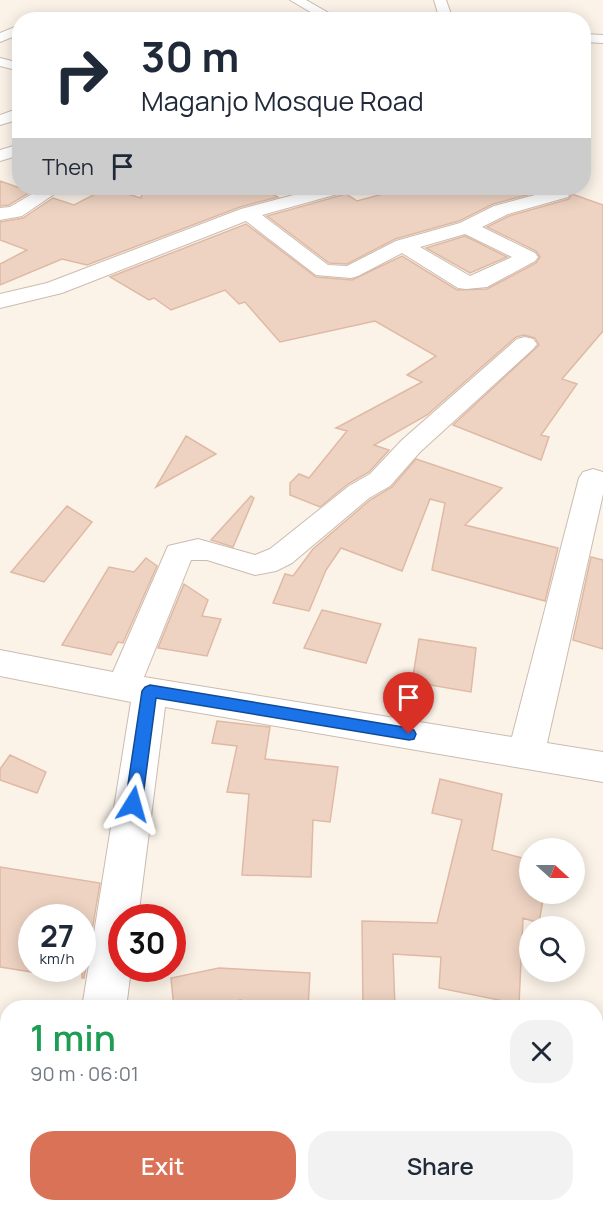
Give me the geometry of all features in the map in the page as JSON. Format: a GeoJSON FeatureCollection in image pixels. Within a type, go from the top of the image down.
{"type":"FeatureCollection","features":[{"type":"Feature","properties":{"kind":"street"},"geometry":{"type":"LineString","coordinates":[[296,0],[319,12]]}},
{"type":"Feature","properties":{"kind":"street"},"geometry":{"type":"LineString","coordinates":[[0,38],[12,27]]}},
{"type":"Feature","properties":{"kind":"street"},"geometry":{"type":"LineString","coordinates":[[0,214],[15,212],[43,195]]}},
{"type":"Feature","properties":{"kind":"street"},"geometry":{"type":"LineString","coordinates":[[0,301],[54,288],[248,213],[312,195]]}},
{"type":"Feature","properties":{"kind":"street"},"geometry":{"type":"LineString","coordinates":[[248,213],[323,271],[351,272],[403,245],[467,227],[501,210],[554,195]]}},
{"type":"Feature","properties":{"kind":"street"},"geometry":{"type":"LineString","coordinates":[[403,245],[465,283],[479,282],[528,256],[467,227]]}},
{"type":"Feature","properties":{"kind":"street"},"geometry":{"type":"LineString","coordinates":[[105,1000],[136,689],[179,553],[190,547],[256,565],[268,563],[281,556],[359,492],[380,480],[411,446],[525,344]]}},
{"type":"Feature","properties":{"kind":"street"},"geometry":{"type":"LineString","coordinates":[[526,754],[593,478]]}},
{"type":"Feature","properties":{"kind":"street"},"geometry":{"type":"LineString","coordinates":[[0,663],[136,689],[603,767]]}},
{"type":"Feature","properties":{"kind":"building"},"geometry":{"type":"Polygon","coordinates":[[[0,181],[12,185],[12,195],[25,195],[9,205],[0,206],[0,181]]]}},
{"type":"Feature","properties":{"kind":"building"},"geometry":{"type":"Polygon","coordinates":[[[93,195],[131,195],[141,198],[142,195],[274,195],[278,197],[240,207],[87,265],[62,259],[0,285],[0,264],[27,250],[0,240],[0,222],[23,218],[53,198],[74,205],[93,195]]]}},
{"type":"Feature","properties":{"kind":"building"},"geometry":{"type":"Polygon","coordinates":[[[342,195],[348,195],[357,201],[379,195],[527,195],[493,204],[459,221],[395,239],[347,264],[329,263],[267,216],[342,195]]]}},
{"type":"Feature","properties":{"kind":"building"},"geometry":{"type":"Polygon","coordinates":[[[571,195],[575,195],[603,205],[603,331],[562,379],[577,384],[541,435],[549,437],[541,460],[453,425],[539,345],[535,338],[524,335],[516,337],[427,415],[374,445],[389,450],[369,472],[348,484],[320,507],[290,495],[290,483],[299,474],[309,478],[347,431],[336,428],[422,382],[407,375],[436,356],[375,321],[280,342],[245,302],[239,304],[225,290],[171,310],[154,298],[149,300],[110,277],[246,224],[316,277],[352,280],[402,256],[457,290],[487,289],[536,263],[540,257],[536,251],[487,227],[509,216],[569,199],[571,195]]]}},
{"type":"Feature","properties":{"kind":"building"},"geometry":{"type":"Polygon","coordinates":[[[465,236],[507,257],[470,273],[426,248],[465,236]]]}},
{"type":"Feature","properties":{"kind":"building"},"geometry":{"type":"Polygon","coordinates":[[[186,436],[216,454],[156,487],[186,436]]]}},
{"type":"Feature","properties":{"kind":"building"},"geometry":{"type":"Polygon","coordinates":[[[416,459],[502,488],[465,525],[558,548],[545,601],[432,570],[445,503],[430,499],[402,571],[341,548],[326,570],[309,611],[273,603],[285,574],[293,576],[313,549],[370,500],[392,487],[416,459]]]}},
{"type":"Feature","properties":{"kind":"building"},"geometry":{"type":"Polygon","coordinates":[[[251,496],[254,498],[233,547],[211,540],[251,496]]]}},
{"type":"Feature","properties":{"kind":"building"},"geometry":{"type":"Polygon","coordinates":[[[67,506],[92,522],[44,582],[11,572],[67,506]]]}},
{"type":"Feature","properties":{"kind":"building"},"geometry":{"type":"Polygon","coordinates":[[[591,557],[603,560],[603,649],[573,640],[591,557]]]}},
{"type":"Feature","properties":{"kind":"building"},"geometry":{"type":"Polygon","coordinates":[[[146,558],[157,566],[123,643],[118,642],[111,655],[62,645],[109,567],[134,572],[146,558]]]}},
{"type":"Feature","properties":{"kind":"building"},"geometry":{"type":"Polygon","coordinates":[[[184,584],[208,600],[202,616],[221,619],[207,656],[158,648],[184,584]]]}},
{"type":"Feature","properties":{"kind":"building"},"geometry":{"type":"Polygon","coordinates":[[[322,610],[381,624],[366,663],[304,648],[322,610]]]}},
{"type":"Feature","properties":{"kind":"building"},"geometry":{"type":"Polygon","coordinates":[[[419,639],[476,648],[471,692],[412,682],[419,639]]]}},
{"type":"Feature","properties":{"kind":"building"},"geometry":{"type":"Polygon","coordinates":[[[217,721],[270,727],[265,759],[338,767],[330,822],[313,820],[311,877],[242,875],[249,794],[227,792],[237,746],[212,743],[217,721]]]}},
{"type":"Feature","properties":{"kind":"building"},"geometry":{"type":"Polygon","coordinates":[[[10,755],[46,772],[37,793],[0,780],[0,769],[10,755]]]}},
{"type":"Feature","properties":{"kind":"building"},"geometry":{"type":"Polygon","coordinates":[[[440,779],[502,794],[492,850],[519,857],[519,904],[542,904],[540,916],[519,916],[519,1000],[499,1000],[439,988],[441,957],[393,954],[395,1000],[363,1000],[362,921],[437,923],[462,820],[432,813],[440,779]]]}},
{"type":"Feature","properties":{"kind":"building"},"geometry":{"type":"Polygon","coordinates":[[[0,867],[100,883],[96,907],[96,904],[18,904],[18,970],[0,967],[0,867]]]}},
{"type":"Feature","properties":{"kind":"building"},"geometry":{"type":"Polygon","coordinates":[[[219,968],[310,973],[308,1000],[173,1000],[171,982],[186,982],[186,975],[219,968]]]}},
{"type":"Feature","properties":{"kind":"route"},"geometry":{"type":"LineString","coordinates":[[133,804],[150,691],[409,734]]}}]}
